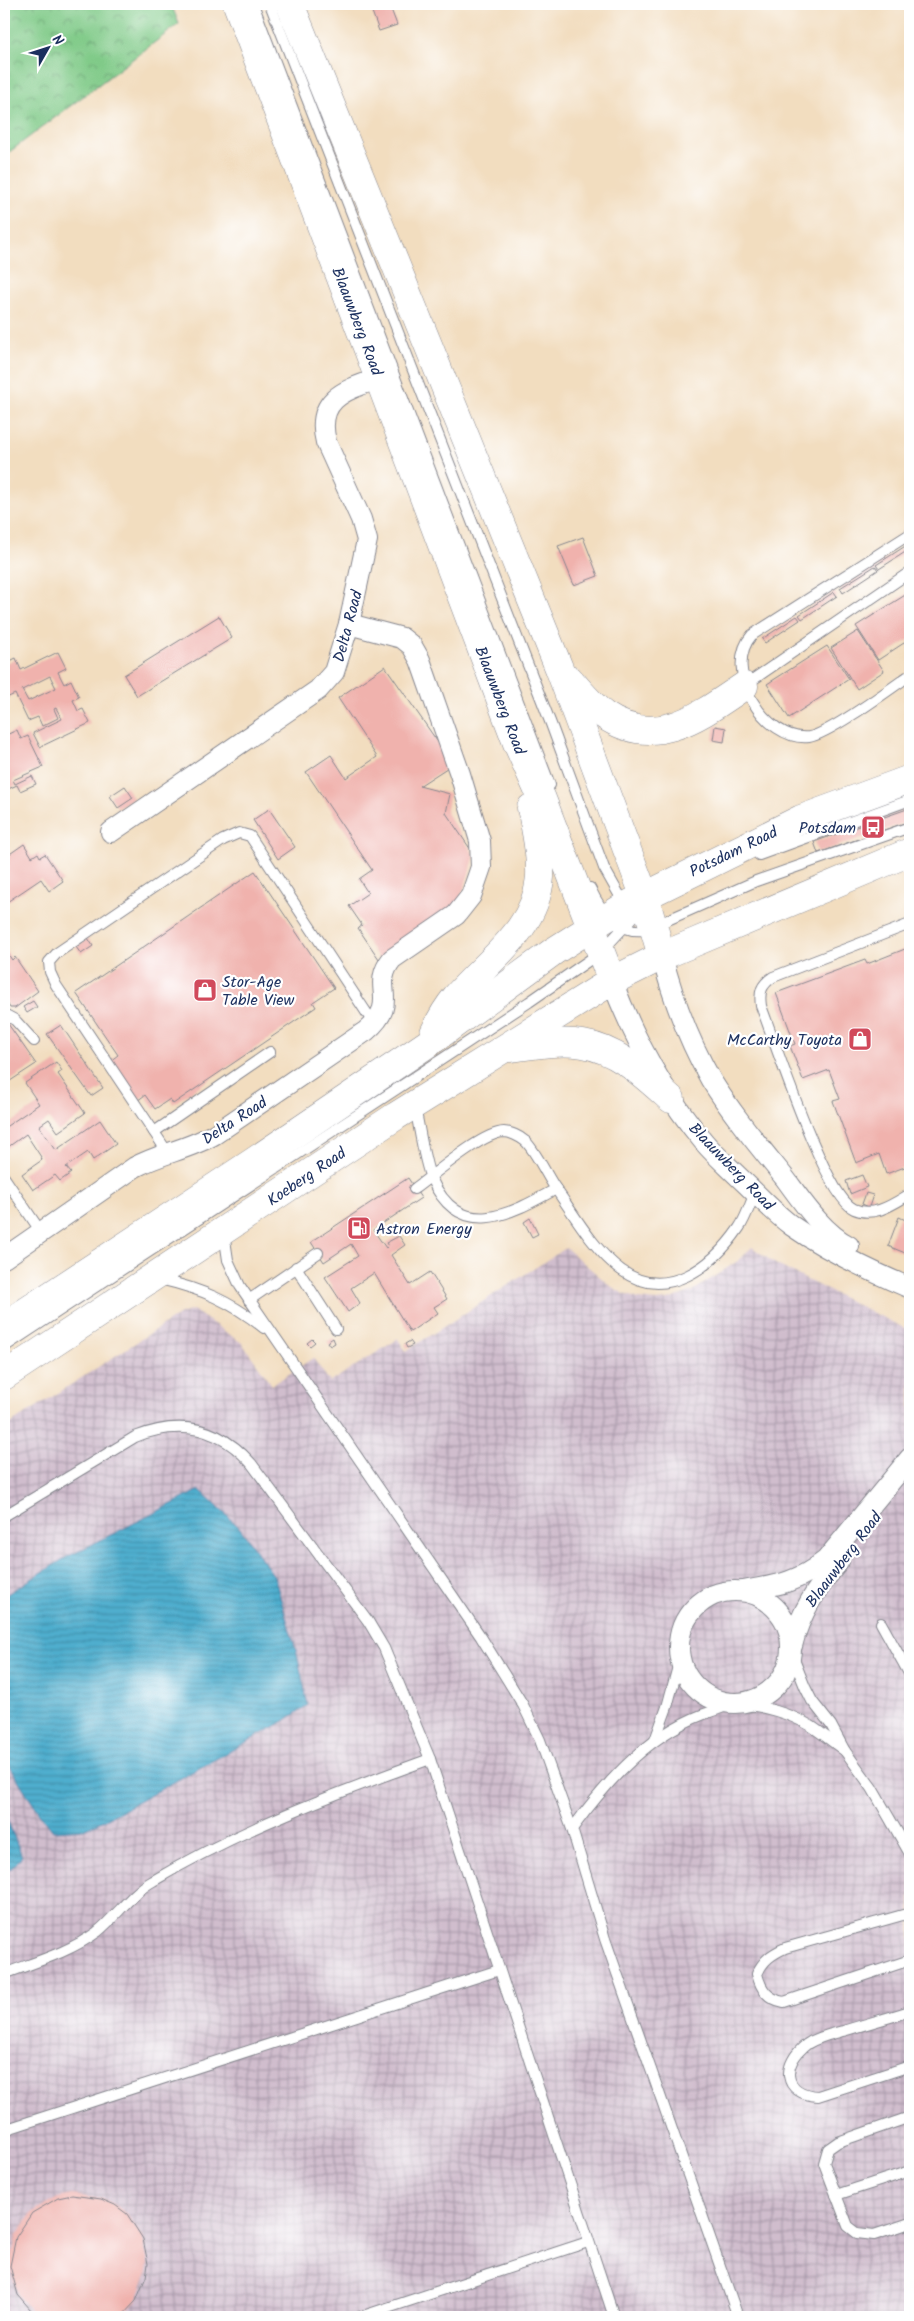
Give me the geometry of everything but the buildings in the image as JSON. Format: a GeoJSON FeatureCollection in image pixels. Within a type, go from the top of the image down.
{"type":"FeatureCollection","features":[{"type":"Feature","properties":{"kind":"main road","name":"Blaauwberg Road"},"geometry":{"type":"LineString","coordinates":[[237,4],[517,743],[542,799],[662,956]]}},
{"type":"Feature","properties":{"kind":"main road","name":"Blaauwberg Road"},"geometry":{"type":"LineString","coordinates":[[290,4],[559,668],[629,915]]}},
{"type":"Feature","properties":{"kind":"main road"},"geometry":{"type":"LineString","coordinates":[[559,668],[604,715],[625,726],[646,730],[670,728],[685,723],[701,715],[744,686]]}},
{"type":"Feature","properties":{"kind":"main road"},"geometry":{"type":"LineString","coordinates":[[430,1042],[448,1008],[517,934],[535,900],[540,877],[539,851],[517,743]]}},
{"type":"Feature","properties":{"kind":"main road","name":"Potsdam Road"},"geometry":{"type":"LineString","coordinates":[[629,915],[801,819],[910,779]]}},
{"type":"Feature","properties":{"kind":"main road"},"geometry":{"type":"LineString","coordinates":[[612,980],[662,956],[910,852]]}},
{"type":"Feature","properties":{"kind":"main road","name":"Blaauwberg Road"},"geometry":{"type":"LineString","coordinates":[[612,980],[601,952],[629,915]]}},
{"type":"Feature","properties":{"kind":"main road"},"geometry":{"type":"LineString","coordinates":[[4,1326],[430,1042],[554,951],[629,915]]}},
{"type":"Feature","properties":{"kind":"main road","name":"Koeberg Road"},"geometry":{"type":"LineString","coordinates":[[4,1376],[504,1048],[612,980]]}},
{"type":"Feature","properties":{"kind":"main road"},"geometry":{"type":"LineString","coordinates":[[504,1048],[572,1043],[600,1048],[626,1062],[671,1099]]}},
{"type":"Feature","properties":{"kind":"street","name":"Delta Road"},"geometry":{"type":"LineString","coordinates":[[111,832],[325,684],[334,672],[349,624],[367,540],[361,519],[326,442],[323,430],[324,417],[330,405],[342,392],[380,378]]}},
{"type":"Feature","properties":{"kind":"street"},"geometry":{"type":"LineString","coordinates":[[349,624],[402,638],[412,646],[460,774],[482,855],[477,882],[463,908],[449,920],[392,959],[383,973],[384,1008],[382,1015],[374,1024]]}},
{"type":"Feature","properties":{"kind":"street","name":"Blaauwberg Road"},"geometry":{"type":"LineString","coordinates":[[662,956],[671,992],[693,1045],[711,1080],[733,1112],[798,1196],[829,1232],[844,1244],[910,1274]]}},
{"type":"Feature","properties":{"kind":"street","name":"Blaauwberg Road"},"geometry":{"type":"LineString","coordinates":[[612,980],[636,1036],[671,1099],[705,1143],[792,1226],[842,1255],[910,1288]]}},
{"type":"Feature","properties":{"kind":"street","name":"Delta Road"},"geometry":{"type":"LineString","coordinates":[[4,1258],[135,1167],[168,1153],[189,1147],[215,1134],[374,1024]]}},
{"type":"Feature","properties":{"kind":"street","name":"Blaauwberg Road"},"geometry":{"type":"LineString","coordinates":[[743,1591],[788,1583],[810,1573],[826,1560],[910,1458]]}},
{"type":"Feature","properties":{"kind":"street","name":"Blaauwberg Road"},"geometry":{"type":"LineString","coordinates":[[791,1652],[797,1625],[813,1595],[910,1474]]}},
{"type":"Feature","properties":{"kind":"street"},"geometry":{"type":"LineString","coordinates":[[743,1591],[757,1595],[779,1612],[786,1624],[790,1637],[791,1652],[788,1668],[774,1688],[753,1701],[736,1703],[711,1698],[691,1682],[680,1659],[680,1634],[690,1613],[708,1597],[719,1592],[743,1591]]}},
{"type":"Feature","properties":{"kind":"lane"},"geometry":{"type":"LineString","coordinates":[[253,4],[554,794]]}},
{"type":"Feature","properties":{"kind":"lane"},"geometry":{"type":"LineString","coordinates":[[270,4],[551,724],[604,868],[629,915]]}},
{"type":"Feature","properties":{"kind":"lane"},"geometry":{"type":"LineString","coordinates":[[910,534],[752,636],[744,646],[740,662],[744,686],[761,712],[783,732],[798,737],[811,737],[830,728],[910,675]]}},
{"type":"Feature","properties":{"kind":"lane"},"geometry":{"type":"LineString","coordinates":[[744,686],[910,572]]}},
{"type":"Feature","properties":{"kind":"lane"},"geometry":{"type":"LineString","coordinates":[[750,859],[776,847],[910,800]]}},
{"type":"Feature","properties":{"kind":"lane"},"geometry":{"type":"LineString","coordinates":[[584,876],[595,898],[629,915],[756,882],[910,827]]}},
{"type":"Feature","properties":{"kind":"lane"},"geometry":{"type":"LineString","coordinates":[[168,1153],[56,985],[50,972],[49,962],[57,953],[223,840],[239,833],[250,836],[374,1024]]}},
{"type":"Feature","properties":{"kind":"lane"},"geometry":{"type":"LineString","coordinates":[[629,915],[689,886]]}},
{"type":"Feature","properties":{"kind":"lane"},"geometry":{"type":"LineString","coordinates":[[908,1198],[871,1213],[854,1209],[836,1193],[797,1104],[762,1006],[760,994],[762,987],[773,977],[910,924]]}},
{"type":"Feature","properties":{"kind":"lane"},"geometry":{"type":"LineString","coordinates":[[4,1348],[459,1049],[601,952]]}},
{"type":"Feature","properties":{"kind":"lane"},"geometry":{"type":"LineString","coordinates":[[4,1014],[14,1020],[34,1040]]}},
{"type":"Feature","properties":{"kind":"lane"},"geometry":{"type":"LineString","coordinates":[[154,1132],[270,1052]]}},
{"type":"Feature","properties":{"kind":"lane"},"geometry":{"type":"LineString","coordinates":[[415,1106],[431,1177],[448,1204],[463,1215],[485,1219],[514,1210],[556,1189]]}},
{"type":"Feature","properties":{"kind":"lane"},"geometry":{"type":"LineString","coordinates":[[414,1189],[481,1140],[490,1135],[506,1132],[526,1142],[556,1189],[598,1247],[616,1265],[635,1278],[650,1283],[663,1284],[678,1280],[692,1273],[715,1256],[740,1227],[756,1193]]}},
{"type":"Feature","properties":{"kind":"lane"},"geometry":{"type":"LineString","coordinates":[[4,1176],[42,1232]]}},
{"type":"Feature","properties":{"kind":"lane"},"geometry":{"type":"LineString","coordinates":[[224,1231],[228,1260],[240,1286],[502,1671],[523,1705],[540,1740],[572,1829],[606,1939],[738,2317]]}},
{"type":"Feature","properties":{"kind":"lane"},"geometry":{"type":"LineString","coordinates":[[249,1300],[318,1253]]}},
{"type":"Feature","properties":{"kind":"lane"},"geometry":{"type":"LineString","coordinates":[[296,1267],[336,1328]]}},
{"type":"Feature","properties":{"kind":"lane"},"geometry":{"type":"LineString","coordinates":[[153,1278],[195,1288],[217,1297],[250,1317],[271,1334]]}},
{"type":"Feature","properties":{"kind":"lane"},"geometry":{"type":"LineString","coordinates":[[4,1516],[135,1437],[149,1431],[183,1427],[222,1437],[238,1448],[251,1463],[368,1621],[384,1648],[430,1759],[614,2317]]}},
{"type":"Feature","properties":{"kind":"lane"},"geometry":{"type":"LineString","coordinates":[[881,1622],[910,1675]]}},
{"type":"Feature","properties":{"kind":"lane"},"geometry":{"type":"LineString","coordinates":[[791,1652],[804,1688],[831,1725],[845,1751],[872,1788],[910,1854]]}},
{"type":"Feature","properties":{"kind":"lane"},"geometry":{"type":"LineString","coordinates":[[655,1740],[668,1707],[680,1659]]}},
{"type":"Feature","properties":{"kind":"lane"},"geometry":{"type":"LineString","coordinates":[[572,1829],[605,1786],[655,1740],[696,1716],[736,1703],[780,1713],[799,1720],[811,1726],[845,1751]]}},
{"type":"Feature","properties":{"kind":"lane"},"geometry":{"type":"LineString","coordinates":[[4,1974],[79,1943],[110,1921],[150,1882],[209,1849],[320,1799],[430,1759]]}},
{"type":"Feature","properties":{"kind":"lane"},"geometry":{"type":"LineString","coordinates":[[910,1913],[785,1948],[773,1954],[765,1961],[757,1974],[765,1993],[771,1998],[784,2002],[910,1960]]}},
{"type":"Feature","properties":{"kind":"lane"},"geometry":{"type":"LineString","coordinates":[[4,2130],[499,1970]]}},
{"type":"Feature","properties":{"kind":"lane"},"geometry":{"type":"LineString","coordinates":[[910,2011],[808,2043],[792,2059],[788,2070],[789,2078],[795,2088],[803,2094],[818,2096],[910,2066]]}},
{"type":"Feature","properties":{"kind":"lane"},"geometry":{"type":"LineString","coordinates":[[910,2117],[838,2142],[828,2149],[824,2163],[848,2226],[857,2233],[874,2235],[910,2223]]}},
{"type":"Feature","properties":{"kind":"lane"},"geometry":{"type":"LineString","coordinates":[[836,2195],[910,2171]]}},
{"type":"Feature","properties":{"kind":"lane"},"geometry":{"type":"LineString","coordinates":[[360,2317],[588,2242]]}},
{"type":"Feature","properties":{"kind":"shaded area"},"geometry":{"type":"Polygon","coordinates":[[[752,1247],[777,1265],[910,1331],[910,2317],[4,2317],[4,1428],[180,1314],[193,1310],[242,1343],[272,1385],[313,1358],[330,1382],[398,1339],[406,1351],[566,1248],[612,1287],[624,1294],[639,1299],[656,1301],[668,1300],[693,1291],[739,1260],[752,1247]]]}},
{"type":"Feature","properties":{"kind":"green space"},"geometry":{"type":"Polygon","coordinates":[[[4,4],[171,4],[179,24],[4,156],[4,4]]]}},
{"type":"Feature","properties":{"kind":"water"},"geometry":{"type":"Polygon","coordinates":[[[200,1490],[240,1528],[274,1576],[297,1654],[308,1705],[281,1723],[86,1829],[53,1831],[38,1812],[4,1757],[4,1596],[65,1558],[200,1490]]]}},
{"type":"Feature","properties":{"kind":"water"},"geometry":{"type":"Polygon","coordinates":[[[4,1812],[22,1856],[13,1867],[4,1872],[4,1812]]]}},
{"type":"Feature","properties":{"kind":"place","name":"Potsdam"},"geometry":{"type":"Point","coordinates":[873,827]}},
{"type":"Feature","properties":{"kind":"place","name":"Stor-Age Table View"},"geometry":{"type":"Point","coordinates":[205,990]}},
{"type":"Feature","properties":{"kind":"place","name":"McCarthy Toyota"},"geometry":{"type":"Point","coordinates":[860,1039]}},
{"type":"Feature","properties":{"kind":"place","name":"Astron Energy"},"geometry":{"type":"Point","coordinates":[359,1228]}}]}
